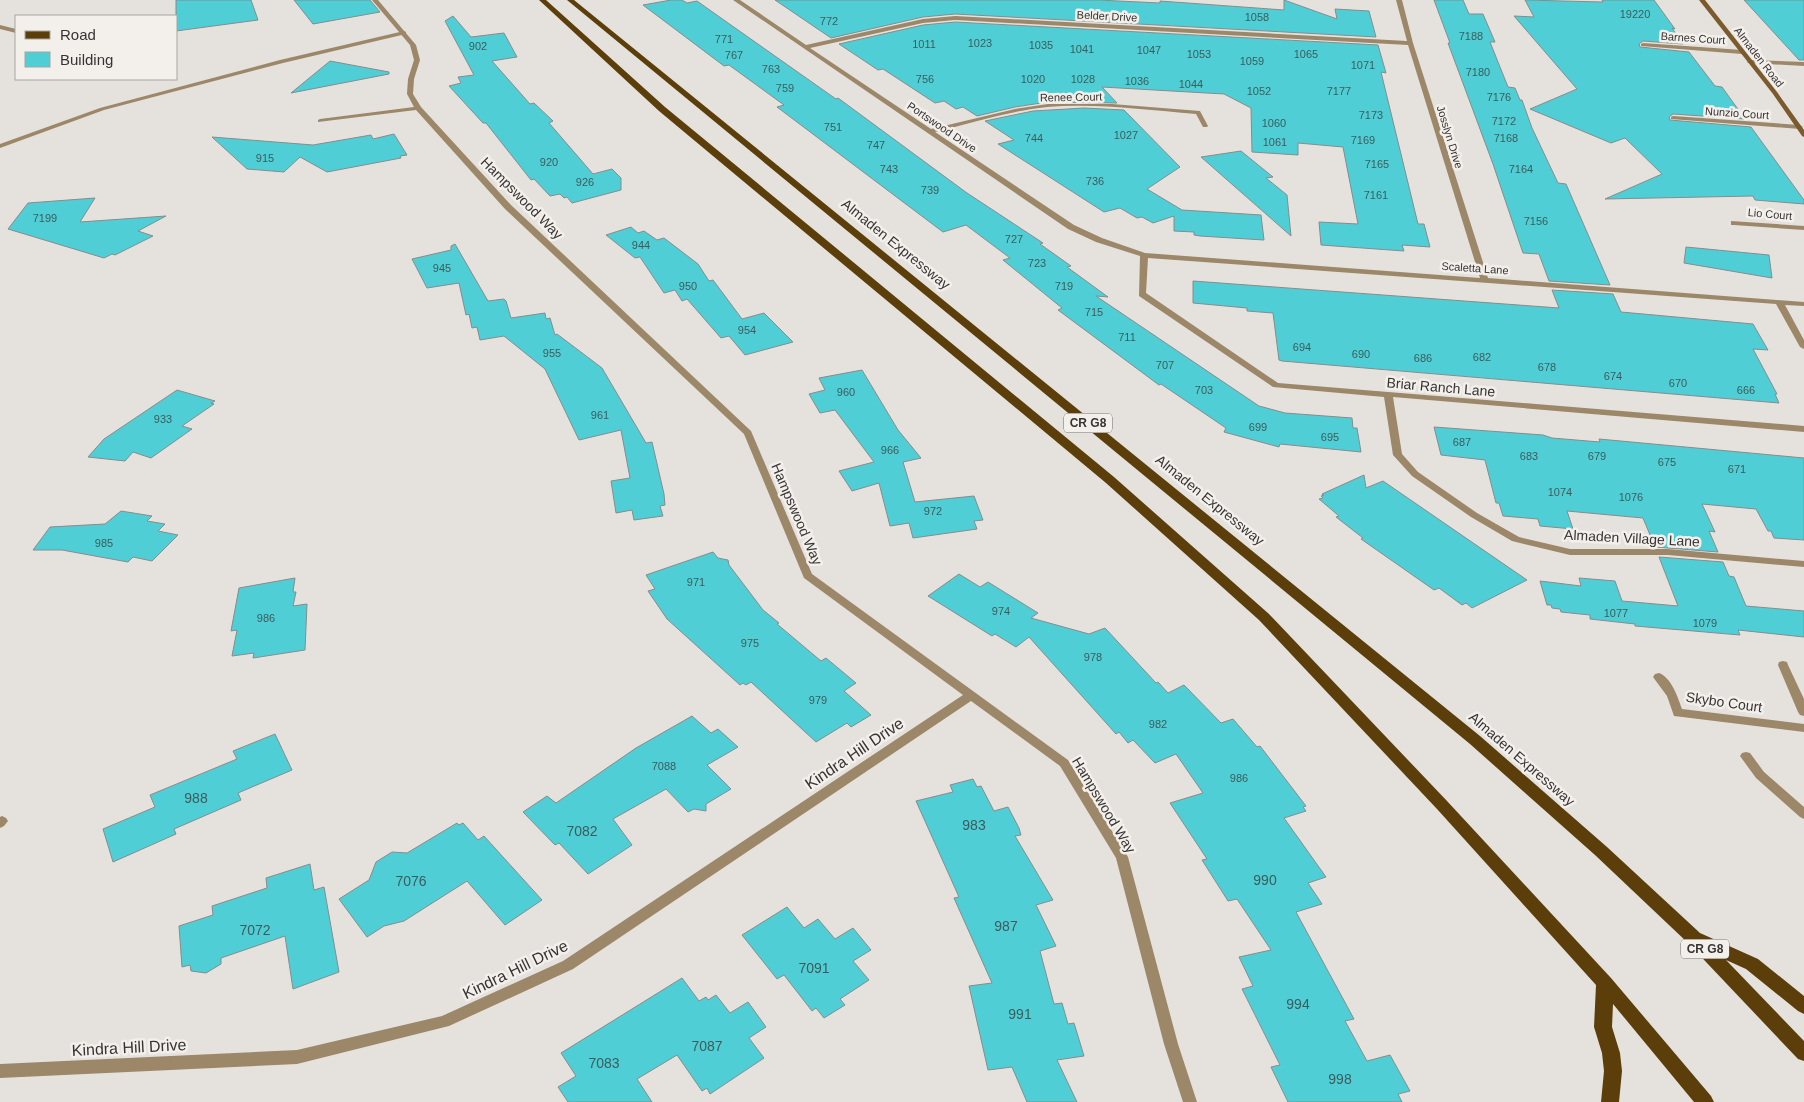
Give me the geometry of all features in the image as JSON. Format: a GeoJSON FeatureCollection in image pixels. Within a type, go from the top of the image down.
{"type":"FeatureCollection","features":[{"type":"Feature","properties":{"kind":"main road","name":"CR G8"},"geometry":{"type":"LineString","coordinates":[[542,0],[662,109],[1110,480],[1264,617],[1436,798],[1605,983],[1650,1034],[1705,1102]]}},
{"type":"Feature","properties":{"kind":"main road","name":"Almaden Expressway"},"geometry":{"type":"LineString","coordinates":[[570,0],[1468,734],[1601,851],[1694,938],[1804,1053]]}},
{"type":"Feature","properties":{"kind":"main road"},"geometry":{"type":"LineString","coordinates":[[1694,938],[1752,964],[1804,1006]]}},
{"type":"Feature","properties":{"kind":"main road"},"geometry":{"type":"LineString","coordinates":[[1605,983],[1603,1028],[1611,1053],[1613,1071],[1610,1102]]}},
{"type":"Feature","properties":{"kind":"street","name":"Hampswood Way"},"geometry":{"type":"LineString","coordinates":[[375,0],[413,45],[417,60],[411,79],[410,94],[418,108],[508,207],[748,433],[808,576],[1064,763],[1122,857],[1171,1044],[1190,1102]]}},
{"type":"Feature","properties":{"kind":"street","name":"Portswood Drive"},"geometry":{"type":"LineString","coordinates":[[736,0],[1071,227],[1099,240],[1144,255]]}},
{"type":"Feature","properties":{"kind":"street","name":"Josslyn Drive"},"geometry":{"type":"LineString","coordinates":[[1399,0],[1410,43],[1484,280]]}},
{"type":"Feature","properties":{"kind":"street","name":"Almaden Road"},"geometry":{"type":"LineString","coordinates":[[1702,0],[1802,129],[1804,135]]}},
{"type":"Feature","properties":{"kind":"street","name":"Belder Drive"},"geometry":{"type":"LineString","coordinates":[[805,47],[923,21],[955,18],[1410,43]]}},
{"type":"Feature","properties":{"kind":"street"},"geometry":{"type":"LineString","coordinates":[[0,27],[15,31]]}},
{"type":"Feature","properties":{"kind":"street"},"geometry":{"type":"LineString","coordinates":[[0,146],[102,109],[282,61],[404,33]]}},
{"type":"Feature","properties":{"kind":"street","name":"Barnes Court"},"geometry":{"type":"LineString","coordinates":[[1643,45],[1742,52]]}},
{"type":"Feature","properties":{"kind":"street"},"geometry":{"type":"LineString","coordinates":[[1750,62],[1804,64]]}},
{"type":"Feature","properties":{"kind":"street","name":"Renee Court"},"geometry":{"type":"LineString","coordinates":[[930,131],[1028,108],[1059,105],[1198,112],[1206,126]]}},
{"type":"Feature","properties":{"kind":"street"},"geometry":{"type":"LineString","coordinates":[[320,121],[418,108]]}},
{"type":"Feature","properties":{"kind":"street","name":"Nunzio Court"},"geometry":{"type":"LineString","coordinates":[[1673,118],[1802,129]]}},
{"type":"Feature","properties":{"kind":"street","name":"Lio Court"},"geometry":{"type":"LineString","coordinates":[[1734,223],[1804,228]]}},
{"type":"Feature","properties":{"kind":"street","name":"Scaletta Lane"},"geometry":{"type":"LineString","coordinates":[[1144,255],[1804,304]]}},
{"type":"Feature","properties":{"kind":"street","name":"Briar Ranch Lane"},"geometry":{"type":"LineString","coordinates":[[1144,255],[1142,294],[1276,385],[1388,396],[1804,429]]}},
{"type":"Feature","properties":{"kind":"street"},"geometry":{"type":"LineString","coordinates":[[1779,302],[1804,347]]}},
{"type":"Feature","properties":{"kind":"street","name":"Almaden Village Lane"},"geometry":{"type":"LineString","coordinates":[[1388,396],[1398,456],[1415,474],[1474,515],[1516,539],[1570,552],[1668,552],[1804,564]]}},
{"type":"Feature","properties":{"kind":"street"},"geometry":{"type":"LineString","coordinates":[[1782,665],[1804,712]]}},
{"type":"Feature","properties":{"kind":"street","name":"Skybo Court"},"geometry":{"type":"LineString","coordinates":[[1659,677],[1672,695],[1678,713],[1804,728]]}},
{"type":"Feature","properties":{"kind":"street","name":"Kindra Hill Drive"},"geometry":{"type":"LineString","coordinates":[[0,1071],[297,1057],[444,1022],[568,965],[972,695]]}},
{"type":"Feature","properties":{"kind":"street"},"geometry":{"type":"LineString","coordinates":[[1746,756],[1760,775],[1804,814]]}},
{"type":"Feature","properties":{"kind":"building"},"geometry":{"type":"Polygon","coordinates":[[[176,0],[251,0],[258,20],[178,31],[178,15],[176,15],[176,0]]]}},
{"type":"Feature","properties":{"kind":"building"},"geometry":{"type":"Polygon","coordinates":[[[294,0],[370,0],[380,12],[313,24],[294,0]]]}},
{"type":"Feature","properties":{"kind":"building"},"geometry":{"type":"Polygon","coordinates":[[[682,0],[687,3],[697,1],[836,99],[838,98],[967,193],[1043,243],[1040,244],[1071,266],[1067,267],[1108,297],[1096,296],[1259,406],[1285,413],[1352,418],[1353,428],[1357,428],[1361,452],[1280,444],[1279,447],[1224,432],[1226,428],[1161,384],[1159,385],[1058,310],[1062,308],[1003,260],[1010,258],[966,225],[943,232],[777,107],[784,105],[729,65],[724,66],[643,5],[682,0]]]}},
{"type":"Feature","properties":{"kind":"building"},"geometry":{"type":"Polygon","coordinates":[[[775,0],[1098,0],[1160,3],[1160,1],[1284,10],[1284,0],[1337,19],[1335,9],[1369,11],[1376,37],[955,14],[923,17],[831,38],[775,0]]]}},
{"type":"Feature","properties":{"kind":"building"},"geometry":{"type":"Polygon","coordinates":[[[1434,0],[1463,0],[1469,14],[1483,14],[1495,42],[1490,42],[1508,87],[1515,88],[1520,100],[1522,100],[1532,128],[1558,183],[1566,184],[1610,285],[1549,281],[1539,254],[1523,253],[1434,0]]]}},
{"type":"Feature","properties":{"kind":"building"},"geometry":{"type":"Polygon","coordinates":[[[1525,0],[1603,2],[1602,0],[1654,0],[1675,29],[1672,28],[1683,44],[1643,41],[1639,44],[1640,47],[1689,52],[1715,86],[1722,87],[1745,119],[1673,114],[1669,117],[1670,120],[1751,127],[1804,200],[1804,204],[1755,200],[1753,196],[1605,199],[1662,174],[1625,138],[1611,143],[1530,109],[1577,89],[1514,16],[1534,17],[1525,0]]]}},
{"type":"Feature","properties":{"kind":"building"},"geometry":{"type":"Polygon","coordinates":[[[1744,0],[1804,0],[1804,60],[1799,60],[1744,0]]]}},
{"type":"Feature","properties":{"kind":"building"},"geometry":{"type":"Polygon","coordinates":[[[453,16],[471,37],[504,33],[517,57],[492,61],[530,104],[534,103],[553,121],[549,123],[593,174],[612,169],[621,178],[621,190],[572,203],[567,197],[564,198],[560,194],[550,196],[534,179],[531,180],[486,123],[483,123],[449,86],[461,83],[458,77],[474,75],[445,21],[453,16]]]}},
{"type":"Feature","properties":{"kind":"building"},"geometry":{"type":"Polygon","coordinates":[[[955,22],[1378,45],[1386,73],[1381,72],[1418,224],[1424,224],[1430,247],[1402,245],[1404,251],[1321,245],[1319,222],[1358,224],[1343,147],[1298,143],[1298,155],[1252,152],[1251,108],[1224,94],[1102,87],[1117,103],[1048,102],[977,116],[963,107],[956,109],[944,101],[935,103],[883,69],[878,70],[839,44],[923,25],[955,22]]]}},
{"type":"Feature","properties":{"kind":"building"},"geometry":{"type":"Polygon","coordinates":[[[330,61],[389,72],[389,74],[291,93],[330,61]]]}},
{"type":"Feature","properties":{"kind":"building"},"geometry":{"type":"Polygon","coordinates":[[[1084,108],[1124,110],[1180,167],[1147,189],[1182,210],[1261,215],[1264,240],[1200,236],[1194,235],[1194,232],[1174,231],[1174,216],[1153,223],[1142,217],[1137,218],[1120,208],[1104,212],[998,144],[1014,140],[985,121],[1033,111],[1084,108]]]}},
{"type":"Feature","properties":{"kind":"building"},"geometry":{"type":"Polygon","coordinates":[[[394,134],[407,155],[400,156],[401,158],[327,172],[300,157],[284,172],[247,169],[212,137],[313,145],[371,135],[373,139],[394,134]]]}},
{"type":"Feature","properties":{"kind":"building"},"geometry":{"type":"Polygon","coordinates":[[[1241,151],[1273,177],[1266,178],[1287,195],[1291,236],[1201,157],[1241,151]]]}},
{"type":"Feature","properties":{"kind":"building"},"geometry":{"type":"Polygon","coordinates":[[[95,198],[80,222],[166,216],[138,231],[153,236],[115,255],[112,254],[104,258],[8,229],[28,203],[95,198]]]}},
{"type":"Feature","properties":{"kind":"building"},"geometry":{"type":"Polygon","coordinates":[[[631,227],[638,233],[644,231],[657,240],[664,238],[698,264],[709,281],[713,280],[742,319],[764,313],[793,342],[745,355],[729,336],[721,338],[687,299],[682,301],[675,290],[664,293],[640,257],[635,258],[606,235],[631,227]]]}},
{"type":"Feature","properties":{"kind":"building"},"geometry":{"type":"Polygon","coordinates":[[[455,244],[488,301],[504,299],[511,318],[545,313],[546,319],[550,318],[555,335],[557,334],[602,368],[646,443],[652,442],[664,494],[665,505],[660,506],[663,516],[634,520],[632,510],[616,513],[611,481],[630,478],[621,430],[579,440],[545,369],[504,336],[480,340],[477,327],[472,328],[469,314],[466,315],[459,283],[427,288],[412,259],[451,250],[451,246],[455,244]]]}},
{"type":"Feature","properties":{"kind":"building"},"geometry":{"type":"Polygon","coordinates":[[[1686,247],[1769,255],[1772,278],[1684,263],[1686,247]]]}},
{"type":"Feature","properties":{"kind":"building"},"geometry":{"type":"Polygon","coordinates":[[[1193,281],[1559,308],[1552,290],[1613,294],[1621,312],[1753,324],[1768,350],[1753,349],[1777,394],[1775,394],[1779,403],[1282,361],[1279,360],[1273,313],[1247,311],[1247,308],[1193,303],[1193,281]]]}},
{"type":"Feature","properties":{"kind":"building"},"geometry":{"type":"Polygon","coordinates":[[[862,370],[898,430],[921,458],[903,462],[915,502],[974,496],[983,520],[974,521],[977,529],[913,538],[909,523],[890,526],[879,483],[852,491],[839,471],[874,462],[835,410],[820,413],[809,394],[825,390],[819,378],[862,370]]]}},
{"type":"Feature","properties":{"kind":"building"},"geometry":{"type":"Polygon","coordinates":[[[177,390],[215,401],[211,403],[214,404],[182,426],[192,429],[151,458],[133,452],[125,461],[88,457],[104,439],[177,390]]]}},
{"type":"Feature","properties":{"kind":"building"},"geometry":{"type":"Polygon","coordinates":[[[1434,427],[1543,435],[1552,438],[1600,442],[1599,439],[1804,458],[1804,540],[1774,538],[1756,509],[1702,504],[1715,532],[1709,531],[1718,552],[1655,547],[1643,518],[1567,511],[1573,529],[1540,526],[1538,519],[1503,516],[1499,503],[1496,503],[1485,460],[1441,455],[1434,427]]]}},
{"type":"Feature","properties":{"kind":"building"},"geometry":{"type":"Polygon","coordinates":[[[1364,475],[1366,488],[1383,481],[1527,580],[1472,608],[1466,603],[1462,605],[1439,588],[1434,590],[1361,539],[1363,538],[1336,517],[1339,516],[1319,499],[1323,498],[1321,496],[1324,495],[1322,494],[1364,475]]]}},
{"type":"Feature","properties":{"kind":"building"},"geometry":{"type":"Polygon","coordinates":[[[121,511],[152,516],[147,521],[165,524],[158,531],[178,535],[152,561],[133,557],[128,562],[62,550],[33,550],[50,527],[105,524],[121,511]]]}},
{"type":"Feature","properties":{"kind":"building"},"geometry":{"type":"Polygon","coordinates":[[[713,552],[718,558],[728,560],[729,565],[763,610],[779,623],[777,624],[821,661],[826,658],[856,683],[844,691],[871,715],[851,727],[847,723],[816,742],[751,682],[746,685],[743,683],[740,685],[667,619],[648,591],[655,589],[646,575],[713,552]]]}},
{"type":"Feature","properties":{"kind":"building"},"geometry":{"type":"Polygon","coordinates":[[[1659,557],[1723,562],[1729,576],[1734,577],[1746,606],[1804,611],[1804,637],[1738,630],[1740,635],[1635,626],[1635,624],[1590,619],[1590,615],[1561,612],[1560,609],[1547,605],[1540,581],[1581,586],[1579,578],[1615,581],[1622,601],[1678,606],[1659,557]]]}},
{"type":"Feature","properties":{"kind":"building"},"geometry":{"type":"Polygon","coordinates":[[[959,574],[980,587],[988,582],[1038,613],[1031,618],[1089,634],[1105,628],[1156,683],[1158,682],[1168,693],[1184,685],[1221,723],[1233,719],[1257,747],[1260,746],[1306,806],[1303,807],[1306,811],[1284,818],[1326,877],[1308,883],[1322,904],[1296,912],[1354,1019],[1345,1021],[1367,1061],[1390,1055],[1410,1091],[1398,1094],[1402,1102],[1288,1102],[1271,1067],[1280,1065],[1242,989],[1253,986],[1239,957],[1271,950],[1237,899],[1228,901],[1202,860],[1207,859],[1170,803],[1203,793],[1176,754],[1155,763],[1133,740],[1128,743],[1119,732],[1116,734],[1029,637],[1016,647],[995,634],[992,636],[928,596],[959,574]]]}},
{"type":"Feature","properties":{"kind":"building"},"geometry":{"type":"Polygon","coordinates":[[[295,578],[293,592],[296,592],[293,606],[307,604],[305,650],[253,658],[254,653],[232,656],[237,630],[231,631],[239,588],[295,578]]]}},
{"type":"Feature","properties":{"kind":"building"},"geometry":{"type":"Polygon","coordinates":[[[692,716],[711,733],[718,729],[738,747],[707,765],[731,789],[706,804],[706,811],[694,809],[688,812],[666,789],[613,819],[632,845],[588,874],[559,843],[555,845],[523,812],[547,796],[556,803],[636,748],[692,716]]]}},
{"type":"Feature","properties":{"kind":"building"},"geometry":{"type":"Polygon","coordinates":[[[275,734],[292,770],[238,793],[241,800],[174,829],[176,834],[113,862],[103,829],[155,807],[150,795],[237,759],[233,751],[275,734]]]}},
{"type":"Feature","properties":{"kind":"building"},"geometry":{"type":"Polygon","coordinates":[[[973,779],[977,787],[981,786],[994,811],[1008,807],[1021,835],[1015,836],[1053,900],[1036,905],[1056,946],[1040,951],[1054,1004],[1062,1003],[1068,1024],[1074,1023],[1084,1056],[1057,1060],[1077,1102],[1027,1102],[1012,1067],[988,1070],[969,986],[992,983],[954,898],[959,897],[916,801],[953,792],[950,785],[973,779]]]}},
{"type":"Feature","properties":{"kind":"building"},"geometry":{"type":"Polygon","coordinates":[[[457,823],[459,825],[463,823],[478,840],[484,836],[542,900],[505,925],[467,881],[404,921],[384,926],[367,937],[339,899],[369,880],[376,862],[392,852],[407,853],[457,823]]]}},
{"type":"Feature","properties":{"kind":"building"},"geometry":{"type":"Polygon","coordinates":[[[310,864],[314,890],[324,887],[339,972],[293,989],[285,936],[221,958],[221,964],[206,973],[191,971],[190,965],[182,967],[179,926],[213,915],[212,906],[267,888],[266,878],[310,864]]]}},
{"type":"Feature","properties":{"kind":"building"},"geometry":{"type":"Polygon","coordinates":[[[787,907],[804,928],[818,919],[835,939],[853,928],[871,950],[853,961],[869,980],[840,999],[845,1005],[824,1018],[816,1008],[812,1011],[784,975],[777,979],[742,935],[787,907]]]}},
{"type":"Feature","properties":{"kind":"building"},"geometry":{"type":"Polygon","coordinates":[[[682,978],[699,1001],[706,997],[708,1000],[716,995],[730,1013],[748,1002],[766,1027],[749,1038],[764,1058],[710,1094],[707,1088],[702,1091],[677,1055],[637,1079],[652,1102],[568,1102],[558,1087],[576,1076],[561,1053],[682,978]]]}}]}
